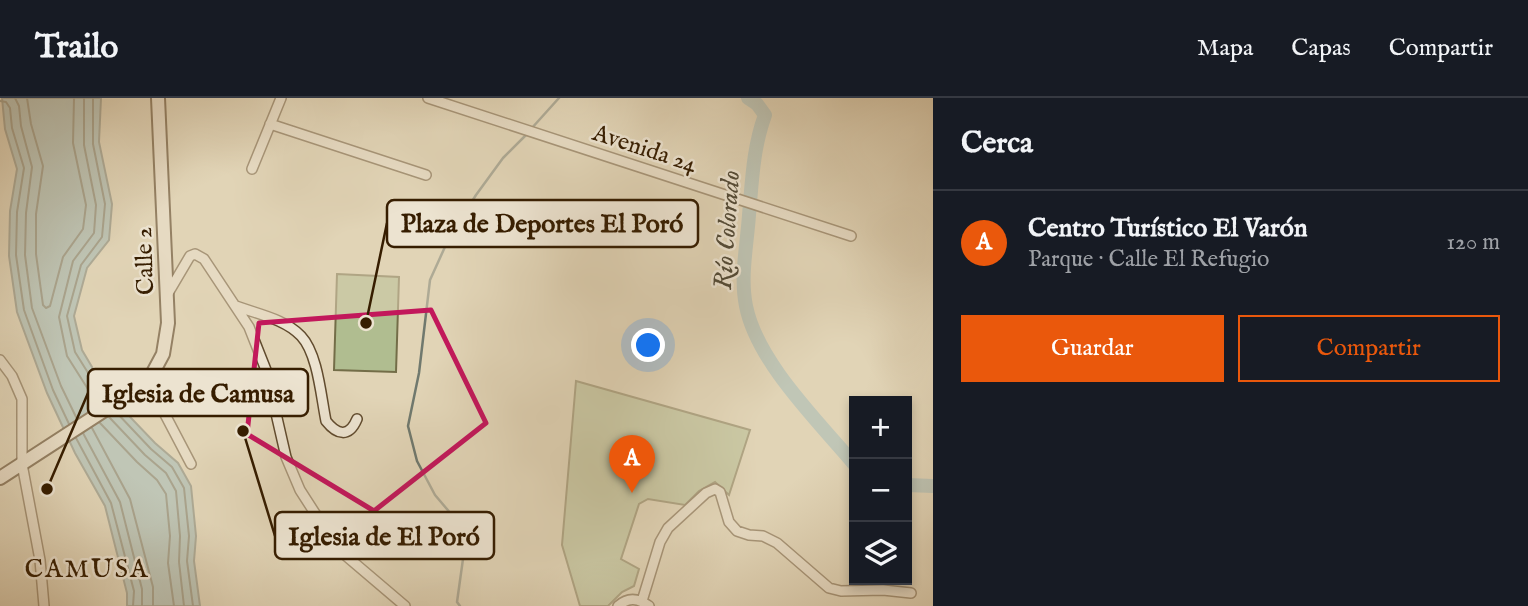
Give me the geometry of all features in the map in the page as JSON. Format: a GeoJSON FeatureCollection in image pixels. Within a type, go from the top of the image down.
{"type":"FeatureCollection","features":[{"type":"Feature","properties":{"kind":"main road","name":"Calle 2"},"geometry":{"type":"LineString","coordinates":[[0,478],[148,382],[163,354],[168,323],[158,98]]}},
{"type":"Feature","properties":{"kind":"street"},"geometry":{"type":"LineString","coordinates":[[251,169],[281,98]]}},
{"type":"Feature","properties":{"kind":"street","name":"Avenida 24"},"geometry":{"type":"LineString","coordinates":[[428,98],[851,236]]}},
{"type":"Feature","properties":{"kind":"street"},"geometry":{"type":"LineString","coordinates":[[270,124],[426,175]]}},
{"type":"Feature","properties":{"kind":"street"},"geometry":{"type":"LineString","coordinates":[[166,297],[190,256],[195,254],[204,259],[248,327],[266,370],[286,457],[300,491],[338,549],[405,606]]}},
{"type":"Feature","properties":{"kind":"street"},"geometry":{"type":"LineString","coordinates":[[236,306],[281,322],[301,336],[311,351],[326,421],[333,429],[347,433],[357,419]]}},
{"type":"Feature","properties":{"kind":"street"},"geometry":{"type":"LineString","coordinates":[[0,360],[12,376],[22,399],[22,464],[40,560],[44,606]]}},
{"type":"Feature","properties":{"kind":"street"},"geometry":{"type":"LineString","coordinates":[[148,382],[191,464]]}},
{"type":"Feature","properties":{"kind":"street"},"geometry":{"type":"LineString","coordinates":[[618,606],[625,600],[645,604],[660,542],[668,528],[706,493],[715,489],[720,492],[729,522],[737,531],[763,536],[777,543],[829,588],[841,591],[883,590],[911,593]]}},
{"type":"Feature","properties":{"kind":"highlighted area"},"geometry":{"type":"Polygon","coordinates":[[[431,310],[486,423],[374,511],[247,434],[259,323],[431,310]]]}},
{"type":"Feature","properties":{"kind":"green space"},"geometry":{"type":"Polygon","coordinates":[[[337,274],[399,277],[396,372],[334,370],[337,274]]]}},
{"type":"Feature","properties":{"kind":"green space"},"geometry":{"type":"Polygon","coordinates":[[[576,381],[750,430],[729,495],[715,482],[699,491],[685,505],[648,499],[639,504],[621,559],[639,569],[634,586],[622,592],[608,606],[580,606],[562,545],[576,381]]]}},
{"type":"Feature","properties":{"kind":"water"},"geometry":{"type":"Polygon","coordinates":[[[2,98],[101,98],[99,142],[112,204],[109,240],[87,268],[74,316],[82,350],[108,394],[178,463],[191,486],[196,536],[194,561],[200,606],[127,606],[127,593],[105,506],[75,453],[47,393],[17,312],[9,256],[10,211],[17,169],[5,129],[2,98]]]}},
{"type":"Feature","properties":{"kind":"waterway"},"geometry":{"type":"LineString","coordinates":[[531,129],[559,98]]}},
{"type":"Feature","properties":{"kind":"waterway","name":"Río Colorado"},"geometry":{"type":"LineString","coordinates":[[748,98],[757,104],[765,115],[752,177],[744,272],[746,306],[752,327],[776,369],[850,459]]}},
{"type":"Feature","properties":{"kind":"waterway"},"geometry":{"type":"LineString","coordinates":[[460,606],[457,602],[463,559],[463,528],[435,495],[417,461],[408,426],[419,373],[430,280],[449,238],[476,195],[503,158],[527,134]]}},
{"type":"Feature","properties":{"kind":"waterway","name":"Río Colorado"},"geometry":{"type":"LineString","coordinates":[[912,485],[933,486]]}},
{"type":"Feature","properties":{"kind":"place","name":"Plaza de Deportes El Poró"},"geometry":{"type":"Point","coordinates":[366,323]}},
{"type":"Feature","properties":{"kind":"place","name":"Iglesia de El Poró"},"geometry":{"type":"Point","coordinates":[243,431]}},
{"type":"Feature","properties":{"kind":"place","name":"Iglesia de Camusa"},"geometry":{"type":"Point","coordinates":[47,489]}},
{"type":"Feature","properties":{"kind":"place","name":"Centro Turístico El Varón"},"geometry":{"type":"Point","coordinates":[632,493]}},
{"type":"Feature","properties":{"kind":"district","name":"CAMUSA"},"geometry":{"type":"Point","coordinates":[87,568]}}]}
